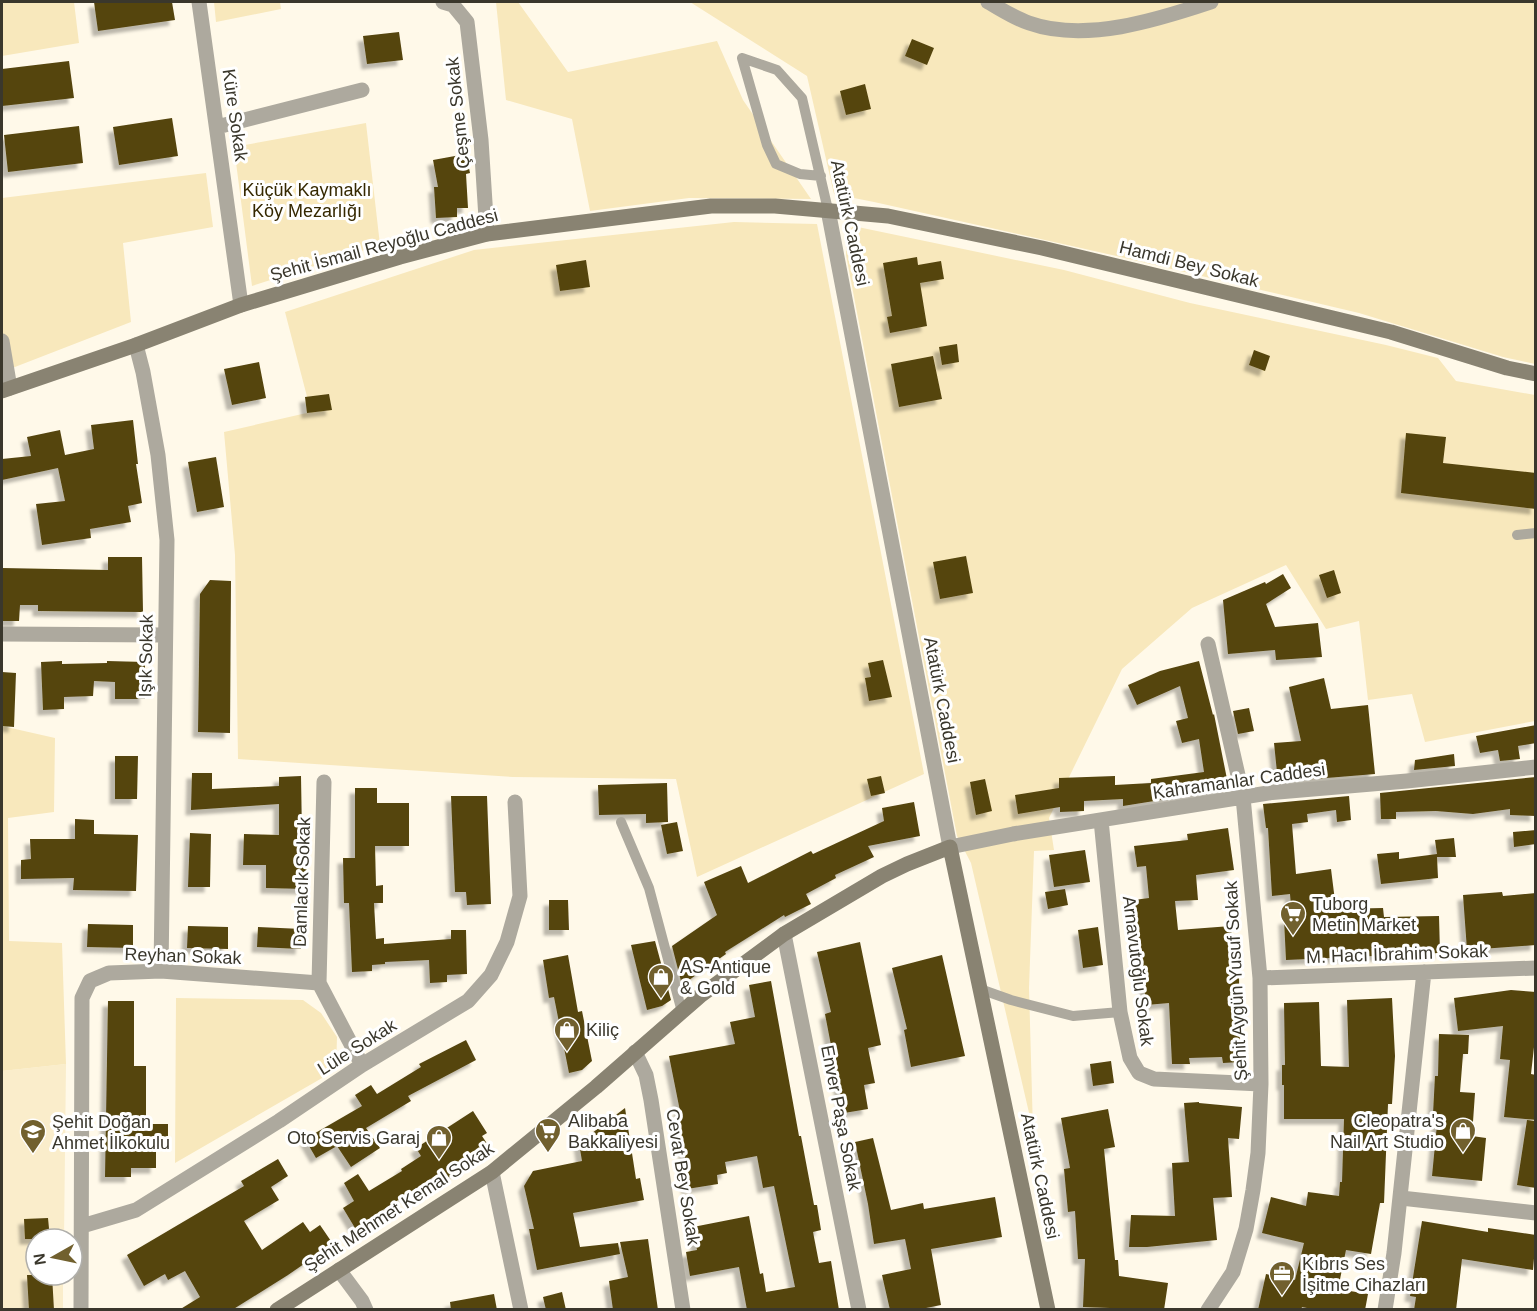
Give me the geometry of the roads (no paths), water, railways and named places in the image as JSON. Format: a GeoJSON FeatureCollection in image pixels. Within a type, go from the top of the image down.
{"type":"FeatureCollection","features":[{"type":"Feature","properties":{"kind":"street","name":"Küre Sokak"},"geometry":{"type":"LineString","coordinates":[[199,2],[241,305]]}},
{"type":"Feature","properties":{"kind":"street","name":"Çeşme Sokak"},"geometry":{"type":"LineString","coordinates":[[443,2],[453,5],[467,22],[481,140],[487,234]]}},
{"type":"Feature","properties":{"kind":"street"},"geometry":{"type":"LineString","coordinates":[[988,2],[1030,24],[1048,28],[1080,30],[1103,29],[1161,18],[1210,2]]}},
{"type":"Feature","properties":{"kind":"street"},"geometry":{"type":"LineString","coordinates":[[217,127],[362,90]]}},
{"type":"Feature","properties":{"kind":"street","name":"Şehit İsmail Reyoğlu Caddesi"},"geometry":{"type":"LineString","coordinates":[[6,389],[136,345],[241,305],[400,257],[487,234],[711,206],[775,206],[828,210]]}},
{"type":"Feature","properties":{"kind":"street","name":"Hamdi Bey Sokak"},"geometry":{"type":"LineString","coordinates":[[828,210],[888,216],[1042,248],[1391,332],[1508,368],[1536,374]]}},
{"type":"Feature","properties":{"kind":"street","name":"Atatürk Caddesi"},"geometry":{"type":"LineString","coordinates":[[828,210],[950,847],[1048,1310]]}},
{"type":"Feature","properties":{"kind":"street"},"geometry":{"type":"LineString","coordinates":[[2,341],[6,389]]}},
{"type":"Feature","properties":{"kind":"street","name":"Işık Sokak"},"geometry":{"type":"LineString","coordinates":[[136,345],[158,455],[166,529],[161,971]]}},
{"type":"Feature","properties":{"kind":"street"},"geometry":{"type":"LineString","coordinates":[[2,634],[165,634]]}},
{"type":"Feature","properties":{"kind":"street","name":"Şehit Aygün Yusuf Sokak"},"geometry":{"type":"LineString","coordinates":[[1208,644],[1244,797],[1260,978],[1261,1084],[1258,1153],[1246,1228],[1233,1272],[1208,1310]]}},
{"type":"Feature","properties":{"kind":"street","name":"Kahramanlar Caddesi"},"geometry":{"type":"LineString","coordinates":[[950,847],[1268,793],[1536,767]]}},
{"type":"Feature","properties":{"kind":"street","name":"Damlacık Sokak"},"geometry":{"type":"LineString","coordinates":[[319,983],[324,782]]}},
{"type":"Feature","properties":{"kind":"street","name":"Lüle Sokak"},"geometry":{"type":"LineString","coordinates":[[82,1226],[136,1210],[362,1065],[468,1001],[491,975],[507,942],[520,896],[515,802]]}},
{"type":"Feature","properties":{"kind":"street","name":"Arnavutoğlu Sokak"},"geometry":{"type":"LineString","coordinates":[[1101,820],[1120,1012],[1134,1067],[1146,1077],[1154,1079],[1261,1084]]}},
{"type":"Feature","properties":{"kind":"street","name":"Şehit Mehmet Kemal Sokak"},"geometry":{"type":"LineString","coordinates":[[277,1310],[492,1172],[682,1012],[784,934],[882,876],[950,847]]}},
{"type":"Feature","properties":{"kind":"street","name":"Enver Paşa Sokak"},"geometry":{"type":"LineString","coordinates":[[784,934],[859,1310]]}},
{"type":"Feature","properties":{"kind":"street","name":"M. Hacı İbrahim Sokak"},"geometry":{"type":"LineString","coordinates":[[1260,978],[1536,968]]}},
{"type":"Feature","properties":{"kind":"street","name":"Reyhan Sokak"},"geometry":{"type":"LineString","coordinates":[[81,1310],[82,998],[90,981],[109,973],[161,971],[319,983]]}},
{"type":"Feature","properties":{"kind":"street"},"geometry":{"type":"LineString","coordinates":[[1385,1310],[1401,1198],[1424,972]]}},
{"type":"Feature","properties":{"kind":"street"},"geometry":{"type":"LineString","coordinates":[[319,983],[362,1065]]}},
{"type":"Feature","properties":{"kind":"street","name":"Cevat Bey Sokak"},"geometry":{"type":"LineString","coordinates":[[636,1052],[646,1075],[651,1100],[683,1310]]}},
{"type":"Feature","properties":{"kind":"street"},"geometry":{"type":"LineString","coordinates":[[492,1172],[521,1310]]}},
{"type":"Feature","properties":{"kind":"street"},"geometry":{"type":"LineString","coordinates":[[1401,1198],[1536,1213]]}},
{"type":"Feature","properties":{"kind":"street"},"geometry":{"type":"LineString","coordinates":[[339,1270],[366,1310]]}},
{"type":"Feature","properties":{"kind":"lane","name":"Atatürk Caddesi"},"geometry":{"type":"LineString","coordinates":[[821,176],[800,174],[776,164],[767,145],[742,58],[777,70],[802,98],[821,176],[828,210]]}},
{"type":"Feature","properties":{"kind":"lane"},"geometry":{"type":"LineString","coordinates":[[1517,535],[1536,533]]}},
{"type":"Feature","properties":{"kind":"lane"},"geometry":{"type":"LineString","coordinates":[[621,822],[649,888],[682,1012]]}},
{"type":"Feature","properties":{"kind":"lane"},"geometry":{"type":"LineString","coordinates":[[980,989],[1011,1000],[1073,1016],[1120,1012]]}},
{"type":"Feature","properties":{"kind":"place","name":"Tuborg Metin Market"},"geometry":{"type":"Point","coordinates":[1293,937]}},
{"type":"Feature","properties":{"kind":"place","name":"AS-Antique & Gold"},"geometry":{"type":"Point","coordinates":[661,1000]}},
{"type":"Feature","properties":{"kind":"place","name":"Kiliç"},"geometry":{"type":"Point","coordinates":[567,1053]}},
{"type":"Feature","properties":{"kind":"place","name":"Alibaba Bakkaliyesi"},"geometry":{"type":"Point","coordinates":[548,1154]}},
{"type":"Feature","properties":{"kind":"place","name":"Cleopatra's Nail Art Studio"},"geometry":{"type":"Point","coordinates":[1463,1154]}},
{"type":"Feature","properties":{"kind":"place","name":"Şehit Doğan Ahmet İlkokulu"},"geometry":{"type":"Point","coordinates":[33,1155]}},
{"type":"Feature","properties":{"kind":"place","name":"Oto Servis Garaj"},"geometry":{"type":"Point","coordinates":[439,1161]}},
{"type":"Feature","properties":{"kind":"place","name":"Kıbrıs Ses İşitme Cihazları"},"geometry":{"type":"Point","coordinates":[1282,1297]}},
{"type":"Feature","properties":{"kind":"park label","name":"Küçük Kaymaklı Köy Mezarlığı"},"geometry":{"type":"Point","coordinates":[307,200]}}]}
